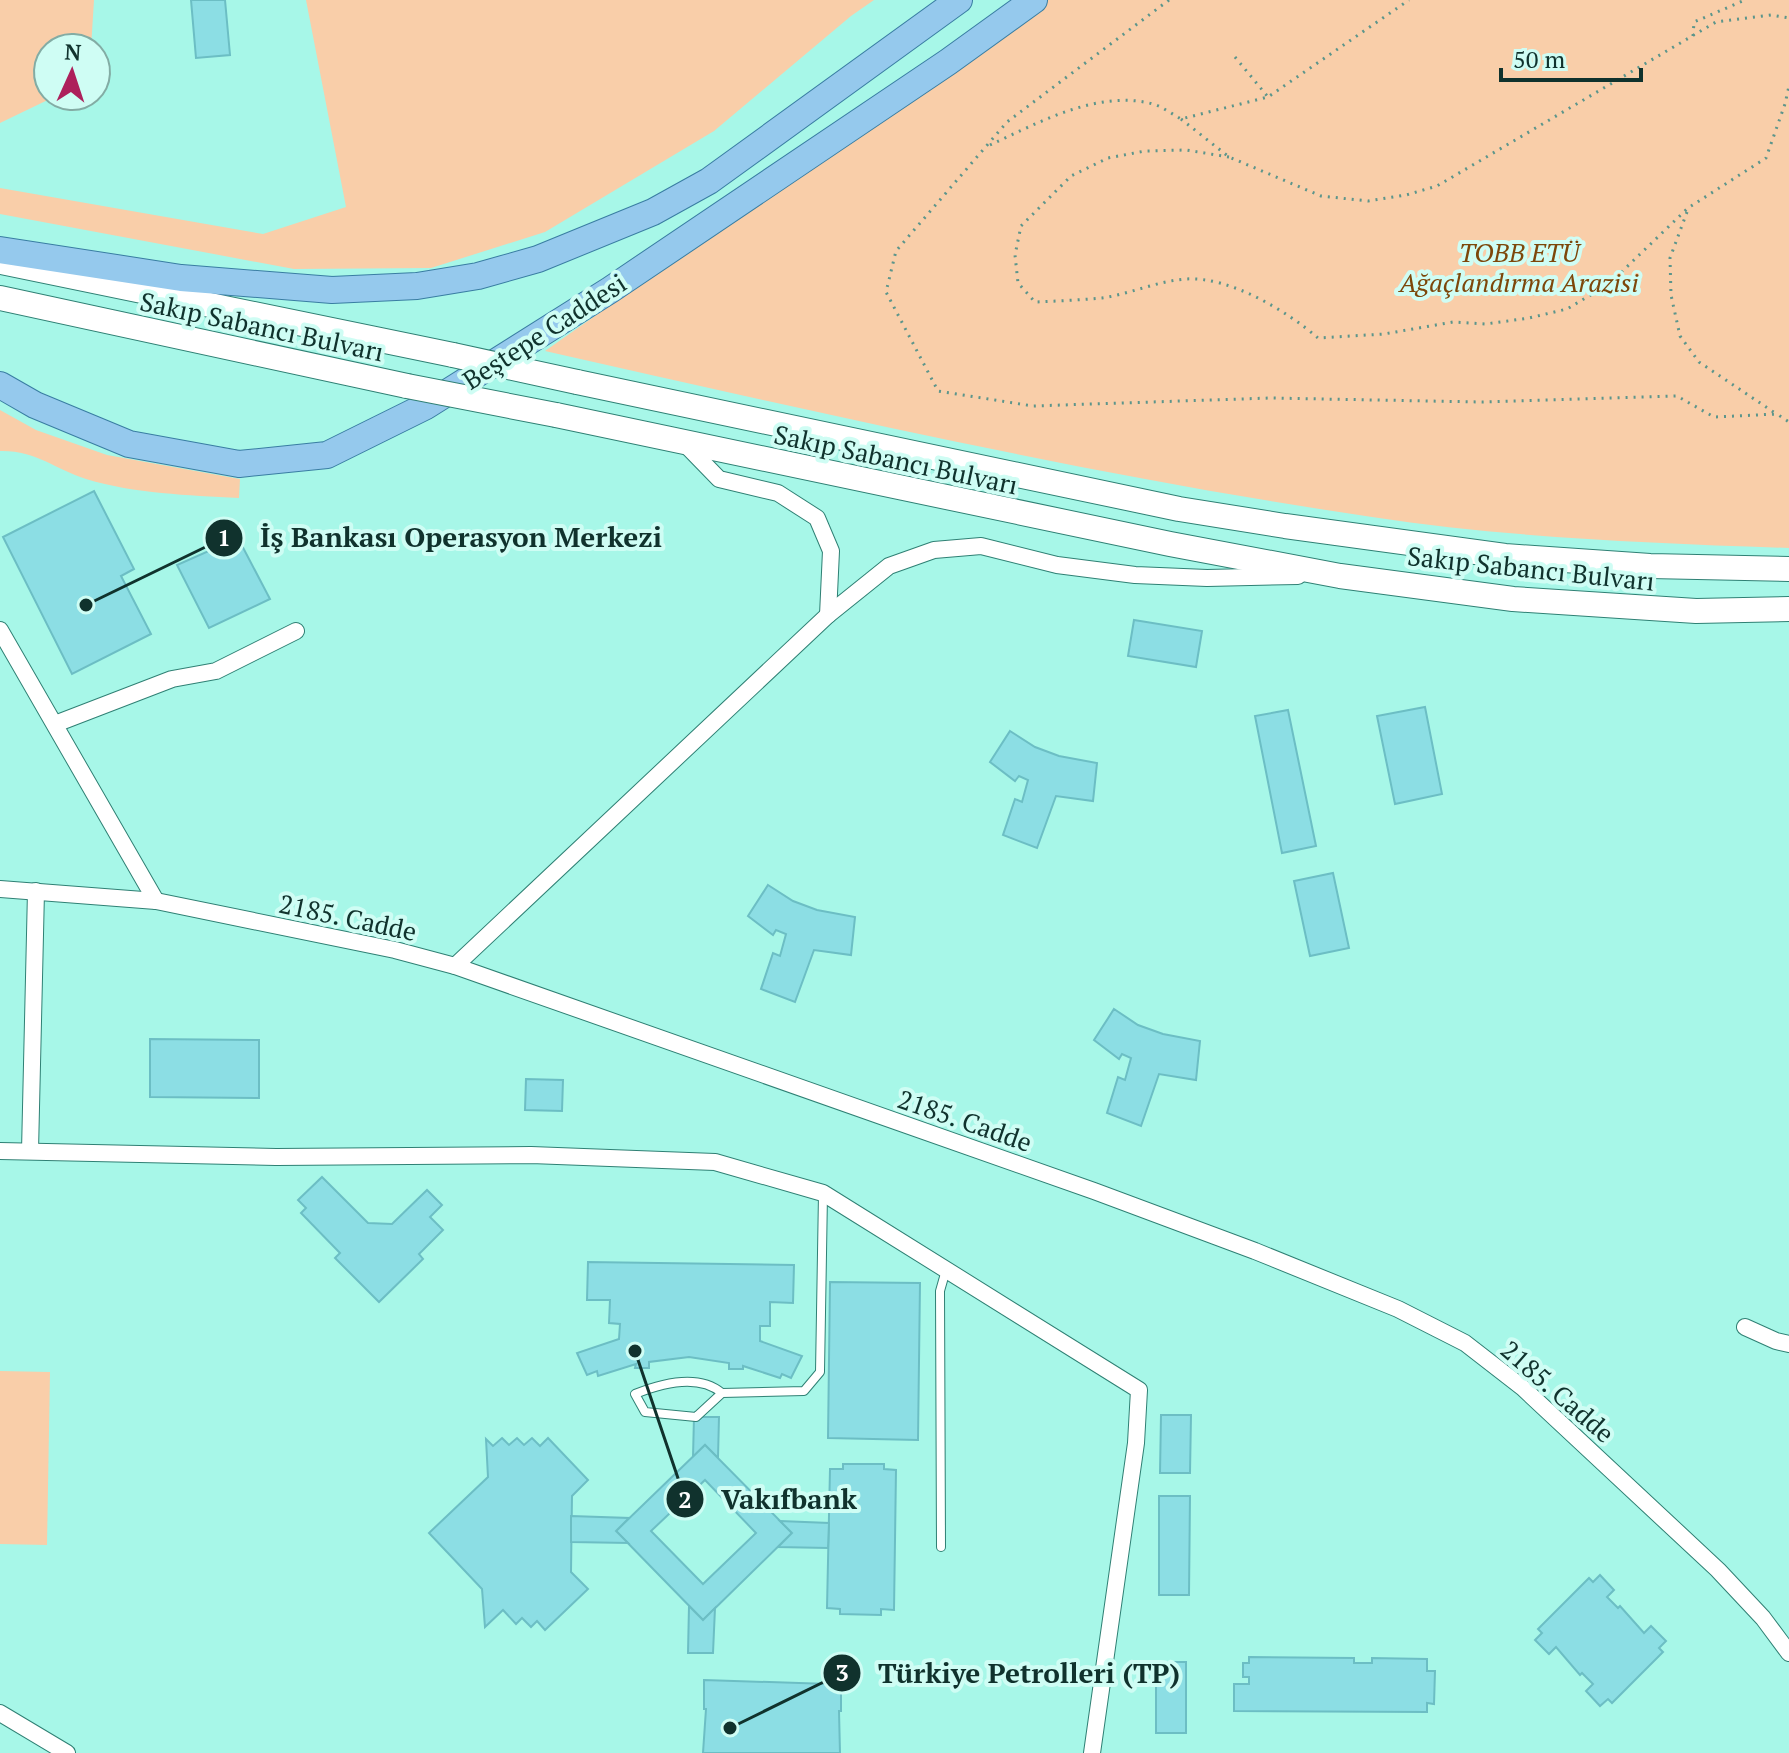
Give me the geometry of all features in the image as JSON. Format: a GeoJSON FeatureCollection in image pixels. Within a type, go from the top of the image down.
{"type":"FeatureCollection","features":[{"type":"Feature","properties":{"kind":"main road","name":"Beştepe Caddesi"},"geometry":{"type":"LineString","coordinates":[[0,250],[181,278],[332,290],[417,286],[478,276],[552,254],[653,212],[709,181],[959,0]]}},
{"type":"Feature","properties":{"kind":"main road","name":"Beştepe Caddesi"},"geometry":{"type":"LineString","coordinates":[[0,385],[35,405],[129,444],[239,464],[327,455],[426,406],[610,290],[948,62],[1034,0]]}},
{"type":"Feature","properties":{"kind":"main road","name":"Sakıp Sabancı Bulvarı"},"geometry":{"type":"LineString","coordinates":[[0,262],[1179,509],[1505,556],[1650,566],[1789,569]]}},
{"type":"Feature","properties":{"kind":"main road","name":"Sakıp Sabancı Bulvarı"},"geometry":{"type":"LineString","coordinates":[[0,298],[407,386],[1170,544],[1340,576],[1529,600],[1696,611],[1789,609]]}},
{"type":"Feature","properties":{"kind":"street"},"geometry":{"type":"LineString","coordinates":[[684,443],[719,479],[778,493],[817,518],[831,551],[828,615]]}},
{"type":"Feature","properties":{"kind":"street"},"geometry":{"type":"LineString","coordinates":[[455,966],[828,615],[889,566],[934,550],[981,546],[1057,565],[1135,575],[1207,578],[1340,576]]}},
{"type":"Feature","properties":{"kind":"street"},"geometry":{"type":"LineString","coordinates":[[0,630],[156,901]]}},
{"type":"Feature","properties":{"kind":"street"},"geometry":{"type":"LineString","coordinates":[[55,724],[172,679],[216,671],[296,631]]}},
{"type":"Feature","properties":{"kind":"street","name":"2185. Cadde"},"geometry":{"type":"LineString","coordinates":[[0,889],[156,901],[395,950],[455,966],[1094,1191],[1398,1309],[1465,1343],[1534,1397],[1718,1570],[1763,1618],[1789,1653]]}},
{"type":"Feature","properties":{"kind":"street"},"geometry":{"type":"LineString","coordinates":[[30,1151],[36,891]]}},
{"type":"Feature","properties":{"kind":"street"},"geometry":{"type":"LineString","coordinates":[[0,1151],[276,1157],[531,1155],[715,1162],[823,1193],[1139,1390],[1136,1443],[1092,1753]]}},
{"type":"Feature","properties":{"kind":"street"},"geometry":{"type":"LineString","coordinates":[[1745,1327],[1789,1344]]}},
{"type":"Feature","properties":{"kind":"street"},"geometry":{"type":"LineString","coordinates":[[0,1713],[67,1753]]}},
{"type":"Feature","properties":{"kind":"lane"},"geometry":{"type":"LineString","coordinates":[[722,1393],[696,1417],[645,1412],[635,1394],[664,1383],[711,1384],[722,1393],[804,1391],[820,1372],[823,1193]]}},
{"type":"Feature","properties":{"kind":"lane"},"geometry":{"type":"LineString","coordinates":[[941,1547],[940,1291],[946,1270]]}},
{"type":"Feature","properties":{"kind":"path"},"geometry":{"type":"LineString","coordinates":[[1169,0],[1007,122],[896,251],[886,292],[938,391],[1033,406],[1270,398],[1482,402],[1677,396],[1714,417],[1777,414]]}},
{"type":"Feature","properties":{"kind":"path"},"geometry":{"type":"LineString","coordinates":[[1181,119],[1268,97],[1409,0]]}},
{"type":"Feature","properties":{"kind":"path"},"geometry":{"type":"LineString","coordinates":[[1693,36],[1694,22],[1745,0]]}},
{"type":"Feature","properties":{"kind":"path"},"geometry":{"type":"LineString","coordinates":[[1789,18],[1771,15],[1716,22],[1437,186],[1406,195],[1368,201],[1330,198],[1229,157],[1186,150],[1145,151],[1108,158],[1071,176],[1021,226],[1015,255],[1018,283],[1035,302],[1104,298],[1187,279],[1214,282],[1240,290],[1302,324],[1318,338],[1384,334],[1453,322],[1486,324],[1567,309],[1609,284],[1688,208],[1766,158],[1787,103],[1789,86]]}},
{"type":"Feature","properties":{"kind":"path"},"geometry":{"type":"LineString","coordinates":[[1235,57],[1268,97]]}},
{"type":"Feature","properties":{"kind":"path"},"geometry":{"type":"LineString","coordinates":[[986,147],[1069,111],[1114,100],[1154,104],[1181,119],[1229,157]]}},
{"type":"Feature","properties":{"kind":"path"},"geometry":{"type":"LineString","coordinates":[[1688,208],[1670,258],[1671,295],[1680,336],[1699,362],[1789,422]]}},
{"type":"Feature","properties":{"kind":"green space"},"geometry":{"type":"Polygon","coordinates":[[[0,0],[94,0],[92,32],[32,32],[32,108],[0,123],[0,0]]]}},
{"type":"Feature","properties":{"kind":"green space"},"geometry":{"type":"Polygon","coordinates":[[[306,0],[874,0],[714,131],[545,232],[431,268],[294,269],[0,214],[0,188],[263,234],[346,207],[306,0]]]}},
{"type":"Feature","properties":{"kind":"green space","name":"TOBB ETÜ Ağaçlandırma Arazisi"},"geometry":{"type":"Polygon","coordinates":[[[1045,0],[1789,0],[1789,548],[1528,535],[1424,524],[1268,501],[957,442],[545,351],[1045,0]]]}},
{"type":"Feature","properties":{"kind":"green space"},"geometry":{"type":"Polygon","coordinates":[[[0,410],[36,430],[107,455],[240,479],[239,498],[124,488],[86,479],[24,454],[0,451],[0,410]]]}},
{"type":"Feature","properties":{"kind":"green space"},"geometry":{"type":"Polygon","coordinates":[[[0,1371],[50,1372],[47,1545],[0,1544],[0,1371]]]}},
{"type":"Feature","properties":{"kind":"building"},"geometry":{"type":"Polygon","coordinates":[[[191,0],[225,0],[230,55],[196,58],[191,0]]]}},
{"type":"Feature","properties":{"kind":"building"},"geometry":{"type":"Polygon","coordinates":[[[94,491],[134,569],[121,576],[151,634],[72,674],[3,537],[94,491]]]}},
{"type":"Feature","properties":{"kind":"building"},"geometry":{"type":"Polygon","coordinates":[[[238,538],[270,599],[209,628],[177,565],[238,538]]]}},
{"type":"Feature","properties":{"kind":"building"},"geometry":{"type":"Polygon","coordinates":[[[1134,620],[1202,631],[1196,667],[1128,656],[1134,620]]]}},
{"type":"Feature","properties":{"kind":"building"},"geometry":{"type":"Polygon","coordinates":[[[1425,707],[1442,794],[1395,804],[1377,716],[1425,707]]]}},
{"type":"Feature","properties":{"kind":"building"},"geometry":{"type":"Polygon","coordinates":[[[1288,710],[1316,846],[1282,853],[1255,716],[1288,710]]]}},
{"type":"Feature","properties":{"kind":"building"},"geometry":{"type":"Polygon","coordinates":[[[1010,731],[1035,747],[1059,756],[1097,763],[1093,801],[1056,796],[1037,848],[1003,835],[1015,799],[1022,802],[1028,780],[1019,776],[1015,781],[990,762],[1010,731]]]}},
{"type":"Feature","properties":{"kind":"building"},"geometry":{"type":"Polygon","coordinates":[[[1333,873],[1349,948],[1310,956],[1294,881],[1333,873]]]}},
{"type":"Feature","properties":{"kind":"building"},"geometry":{"type":"Polygon","coordinates":[[[768,885],[793,901],[817,910],[855,917],[851,955],[814,950],[795,1002],[761,989],[773,953],[780,956],[786,934],[776,930],[773,935],[748,916],[768,885]]]}},
{"type":"Feature","properties":{"kind":"building"},"geometry":{"type":"Polygon","coordinates":[[[1114,1009],[1138,1025],[1163,1034],[1200,1041],[1196,1080],[1159,1074],[1141,1126],[1107,1113],[1118,1077],[1125,1080],[1131,1058],[1122,1054],[1119,1059],[1094,1040],[1114,1009]]]}},
{"type":"Feature","properties":{"kind":"building"},"geometry":{"type":"Polygon","coordinates":[[[150,1039],[259,1040],[259,1098],[150,1097],[150,1039]]]}},
{"type":"Feature","properties":{"kind":"building"},"geometry":{"type":"Polygon","coordinates":[[[526,1079],[563,1080],[562,1111],[525,1110],[526,1079]]]}},
{"type":"Feature","properties":{"kind":"building"},"geometry":{"type":"Polygon","coordinates":[[[322,1177],[368,1223],[392,1224],[427,1190],[442,1205],[430,1217],[443,1230],[419,1254],[423,1259],[379,1302],[335,1258],[340,1253],[301,1213],[306,1208],[298,1200],[322,1177]]]}},
{"type":"Feature","properties":{"kind":"building"},"geometry":{"type":"Polygon","coordinates":[[[588,1262],[794,1265],[793,1303],[770,1302],[770,1326],[760,1326],[760,1341],[802,1356],[791,1378],[782,1374],[780,1378],[743,1366],[743,1369],[729,1369],[729,1363],[689,1357],[649,1362],[649,1368],[635,1368],[636,1364],[598,1376],[597,1371],[587,1375],[577,1353],[619,1339],[620,1324],[609,1323],[610,1300],[587,1300],[588,1262]]]}},
{"type":"Feature","properties":{"kind":"building"},"geometry":{"type":"Polygon","coordinates":[[[830,1282],[920,1283],[918,1440],[828,1438],[830,1282]]]}},
{"type":"Feature","properties":{"kind":"building"},"geometry":{"type":"Polygon","coordinates":[[[1161,1415],[1191,1415],[1190,1473],[1160,1473],[1161,1415]]]}},
{"type":"Feature","properties":{"kind":"building"},"geometry":{"type":"Polygon","coordinates":[[[694,1417],[719,1417],[718,1458],[705,1445],[693,1457],[694,1417]]]}},
{"type":"Feature","properties":{"kind":"building"},"geometry":{"type":"Polygon","coordinates":[[[502,1438],[509,1445],[517,1438],[524,1445],[532,1438],[540,1446],[548,1438],[588,1480],[572,1496],[571,1572],[588,1589],[545,1630],[537,1621],[531,1627],[522,1618],[516,1624],[503,1610],[485,1627],[482,1589],[429,1533],[488,1477],[486,1439],[493,1446],[502,1438]]]}},
{"type":"Feature","properties":{"kind":"building"},"geometry":{"type":"Polygon","coordinates":[[[705,1445],[792,1533],[703,1620],[616,1531],[705,1445]],[[705,1480],[651,1531],[703,1584],[756,1533],[705,1480]]]}},
{"type":"Feature","properties":{"kind":"building"},"geometry":{"type":"Polygon","coordinates":[[[843,1464],[884,1464],[884,1469],[896,1470],[894,1610],[881,1609],[881,1615],[840,1614],[840,1609],[827,1608],[830,1469],[843,1469],[843,1464]]]}},
{"type":"Feature","properties":{"kind":"building"},"geometry":{"type":"Polygon","coordinates":[[[1159,1496],[1190,1496],[1189,1595],[1159,1595],[1159,1496]]]}},
{"type":"Feature","properties":{"kind":"building"},"geometry":{"type":"Polygon","coordinates":[[[571,1516],[629,1518],[616,1531],[628,1543],[571,1542],[571,1516]]]}},
{"type":"Feature","properties":{"kind":"building"},"geometry":{"type":"Polygon","coordinates":[[[780,1521],[829,1523],[828,1548],[778,1547],[792,1533],[780,1521]]]}},
{"type":"Feature","properties":{"kind":"building"},"geometry":{"type":"Polygon","coordinates":[[[1600,1575],[1614,1590],[1607,1597],[1618,1608],[1620,1606],[1644,1633],[1651,1626],[1666,1641],[1659,1648],[1663,1652],[1612,1703],[1608,1699],[1600,1706],[1586,1691],[1593,1684],[1582,1673],[1580,1675],[1556,1647],[1549,1654],[1535,1640],[1542,1633],[1538,1629],[1589,1578],[1593,1582],[1600,1575]]]}},
{"type":"Feature","properties":{"kind":"building"},"geometry":{"type":"Polygon","coordinates":[[[689,1606],[703,1620],[715,1608],[713,1653],[688,1653],[689,1606]]]}},
{"type":"Feature","properties":{"kind":"building"},"geometry":{"type":"Polygon","coordinates":[[[1249,1657],[1354,1658],[1354,1663],[1372,1663],[1372,1658],[1427,1659],[1427,1671],[1435,1671],[1434,1704],[1427,1703],[1427,1712],[1234,1711],[1234,1684],[1249,1684],[1249,1677],[1243,1677],[1243,1663],[1249,1663],[1249,1657]]]}},
{"type":"Feature","properties":{"kind":"building"},"geometry":{"type":"Polygon","coordinates":[[[1156,1662],[1186,1662],[1186,1733],[1156,1733],[1156,1662]]]}},
{"type":"Feature","properties":{"kind":"building"},"geometry":{"type":"Polygon","coordinates":[[[704,1680],[841,1682],[840,1753],[703,1753],[704,1680]]]}},
{"type":"Feature","properties":{"kind":"place","name":"İş Bankası Operasyon Merkezi"},"geometry":{"type":"Point","coordinates":[86,605]}},
{"type":"Feature","properties":{"kind":"place","name":"Vakıfbank"},"geometry":{"type":"Point","coordinates":[635,1351]}},
{"type":"Feature","properties":{"kind":"place","name":"Türkiye Petrolleri (TP)"},"geometry":{"type":"Point","coordinates":[730,1728]}}]}
